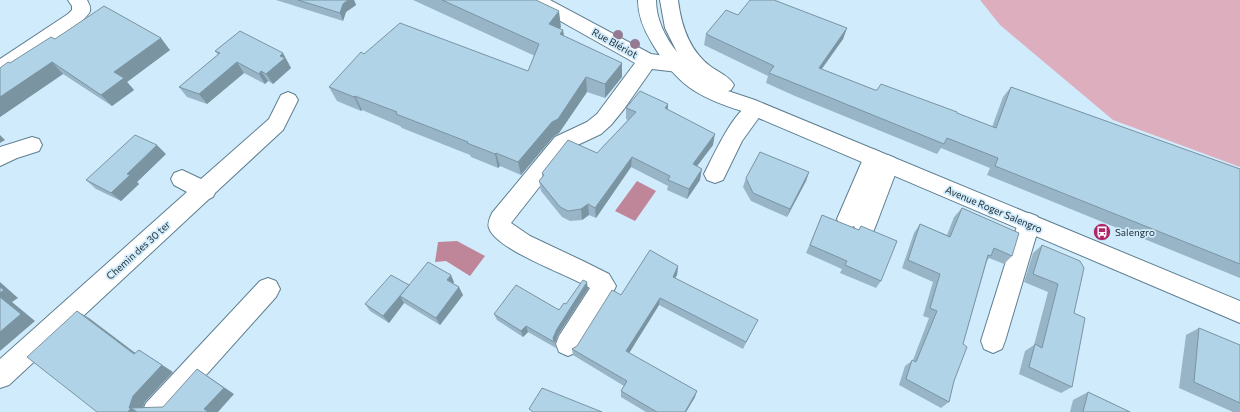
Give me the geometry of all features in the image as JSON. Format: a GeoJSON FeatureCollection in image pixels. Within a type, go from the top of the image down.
{"type":"FeatureCollection","features":[{"type":"Feature","properties":{"kind":"street"},"geometry":{"type":"LineString","coordinates":[[0,69],[74,20],[80,12],[81,5],[77,0]]}},
{"type":"Feature","properties":{"kind":"street","name":"Rue Blériot"},"geometry":{"type":"LineString","coordinates":[[536,0],[647,61],[700,68]]}},
{"type":"Feature","properties":{"kind":"street","name":"Avenue Roger Salengro"},"geometry":{"type":"LineString","coordinates":[[647,0],[652,26],[663,47],[686,77],[706,90],[881,161],[1240,312]]}},
{"type":"Feature","properties":{"kind":"street","name":"Avenue Roger Salengro"},"geometry":{"type":"LineString","coordinates":[[669,0],[671,20],[675,31],[700,68],[751,107]]}},
{"type":"Feature","properties":{"kind":"street"},"geometry":{"type":"LineString","coordinates":[[568,344],[604,286],[601,282],[575,267],[517,242],[499,226],[500,220],[562,144],[570,137],[597,126],[606,117],[647,61]]}},
{"type":"Feature","properties":{"kind":"street","name":"Chemin des 30 ter"},"geometry":{"type":"LineString","coordinates":[[0,376],[276,124],[288,100]]}},
{"type":"Feature","properties":{"kind":"street"},"geometry":{"type":"LineString","coordinates":[[715,174],[734,136],[751,107]]}},
{"type":"Feature","properties":{"kind":"street"},"geometry":{"type":"LineString","coordinates":[[0,157],[11,151],[32,145]]}},
{"type":"Feature","properties":{"kind":"street"},"geometry":{"type":"LineString","coordinates":[[856,222],[881,161]]}},
{"type":"Feature","properties":{"kind":"street"},"geometry":{"type":"LineString","coordinates":[[182,179],[204,191]]}},
{"type":"Feature","properties":{"kind":"street"},"geometry":{"type":"LineString","coordinates":[[993,341],[1029,223]]}},
{"type":"Feature","properties":{"kind":"street"},"geometry":{"type":"LineString","coordinates":[[155,412],[268,289]]}},
{"type":"Feature","properties":{"kind":"shaded area"},"geometry":{"type":"Polygon","coordinates":[[[980,0],[1240,0],[1240,167],[1113,120],[1000,25],[980,0]]]}},
{"type":"Feature","properties":{"kind":"shaded area"},"geometry":{"type":"Polygon","coordinates":[[[637,181],[656,191],[635,221],[615,211],[637,181]]]}},
{"type":"Feature","properties":{"kind":"shaded area"},"geometry":{"type":"Polygon","coordinates":[[[457,241],[485,256],[470,276],[446,261],[435,262],[438,242],[457,241]]]}},
{"type":"Feature","properties":{"kind":"building"},"geometry":{"type":"Polygon","coordinates":[[[298,0],[348,0],[343,4],[340,13],[298,0]]]}},
{"type":"Feature","properties":{"kind":"building"},"geometry":{"type":"Polygon","coordinates":[[[442,0],[536,0],[559,11],[549,24],[563,30],[560,34],[622,63],[605,84],[586,77],[558,119],[552,122],[518,162],[396,114],[397,112],[329,87],[361,52],[364,54],[400,23],[528,71],[539,44],[442,0]]]}},
{"type":"Feature","properties":{"kind":"building"},"geometry":{"type":"Polygon","coordinates":[[[750,0],[774,0],[847,28],[819,68],[875,90],[877,90],[881,84],[996,128],[1011,87],[1240,169],[1240,264],[995,166],[998,158],[947,138],[944,144],[769,73],[774,66],[706,34],[726,10],[738,15],[750,0]]]}},
{"type":"Feature","properties":{"kind":"building"},"geometry":{"type":"Polygon","coordinates":[[[104,6],[161,38],[114,72],[124,78],[101,95],[52,62],[0,97],[0,68],[51,37],[55,39],[104,6]]]}},
{"type":"Feature","properties":{"kind":"building"},"geometry":{"type":"Polygon","coordinates":[[[240,31],[283,53],[280,56],[285,58],[266,74],[261,71],[259,74],[237,62],[199,94],[179,87],[220,53],[215,51],[240,31]]]}},
{"type":"Feature","properties":{"kind":"building"},"geometry":{"type":"Polygon","coordinates":[[[640,91],[668,104],[665,108],[715,134],[693,164],[702,169],[689,189],[668,180],[670,176],[632,157],[595,208],[588,204],[581,209],[568,211],[560,207],[539,181],[544,175],[542,173],[568,140],[597,153],[636,112],[626,108],[640,91]]]}},
{"type":"Feature","properties":{"kind":"building"},"geometry":{"type":"Polygon","coordinates":[[[135,135],[157,145],[127,174],[130,175],[111,193],[86,180],[135,135]]]}},
{"type":"Feature","properties":{"kind":"building"},"geometry":{"type":"Polygon","coordinates":[[[760,152],[809,172],[790,209],[753,193],[746,178],[760,152]]]}},
{"type":"Feature","properties":{"kind":"building"},"geometry":{"type":"Polygon","coordinates":[[[962,208],[1019,233],[1012,256],[994,248],[991,256],[988,255],[963,344],[967,347],[954,381],[949,402],[906,379],[912,360],[916,362],[937,311],[930,308],[940,274],[908,260],[920,224],[950,237],[962,208]]]}},
{"type":"Feature","properties":{"kind":"building"},"geometry":{"type":"Polygon","coordinates":[[[822,215],[859,230],[861,226],[897,241],[881,281],[845,265],[847,261],[810,245],[822,215]]]}},
{"type":"Feature","properties":{"kind":"building"},"geometry":{"type":"Polygon","coordinates":[[[1042,245],[1080,261],[1084,268],[1074,313],[1085,318],[1072,387],[1029,367],[1035,344],[1042,348],[1058,284],[1033,274],[1042,245]]]}},
{"type":"Feature","properties":{"kind":"building"},"geometry":{"type":"Polygon","coordinates":[[[650,250],[678,266],[673,277],[758,320],[746,342],[660,298],[626,351],[697,391],[685,412],[657,412],[621,391],[627,381],[572,349],[577,346],[612,290],[621,295],[650,250]]]}},
{"type":"Feature","properties":{"kind":"building"},"geometry":{"type":"Polygon","coordinates":[[[428,262],[451,275],[447,280],[459,287],[436,318],[400,296],[428,262]]]}},
{"type":"Feature","properties":{"kind":"building"},"geometry":{"type":"Polygon","coordinates":[[[391,275],[409,285],[383,316],[365,304],[391,275]]]}},
{"type":"Feature","properties":{"kind":"building"},"geometry":{"type":"Polygon","coordinates":[[[583,280],[587,282],[557,329],[553,338],[554,342],[526,326],[521,331],[494,314],[516,285],[559,310],[564,303],[566,304],[583,280]]]}},
{"type":"Feature","properties":{"kind":"building"},"geometry":{"type":"Polygon","coordinates":[[[0,287],[4,290],[0,293],[0,287]]]}},
{"type":"Feature","properties":{"kind":"building"},"geometry":{"type":"Polygon","coordinates":[[[0,297],[21,314],[0,332],[0,297]]]}},
{"type":"Feature","properties":{"kind":"building"},"geometry":{"type":"Polygon","coordinates":[[[77,311],[134,354],[139,350],[162,365],[133,396],[129,408],[163,407],[197,369],[224,388],[204,409],[208,412],[137,412],[131,408],[128,412],[97,412],[27,357],[77,311]]]}},
{"type":"Feature","properties":{"kind":"building"},"geometry":{"type":"Polygon","coordinates":[[[1199,328],[1240,345],[1240,403],[1194,382],[1199,328]]]}},
{"type":"Feature","properties":{"kind":"building"},"geometry":{"type":"Polygon","coordinates":[[[542,388],[602,412],[533,412],[529,409],[542,388]]]}},
{"type":"Feature","properties":{"kind":"building"},"geometry":{"type":"Polygon","coordinates":[[[1088,392],[1130,412],[1083,412],[1088,392]]]}},
{"type":"Feature","properties":{"kind":"place","name":"Salengro"},"geometry":{"type":"Point","coordinates":[1102,232]}}]}
